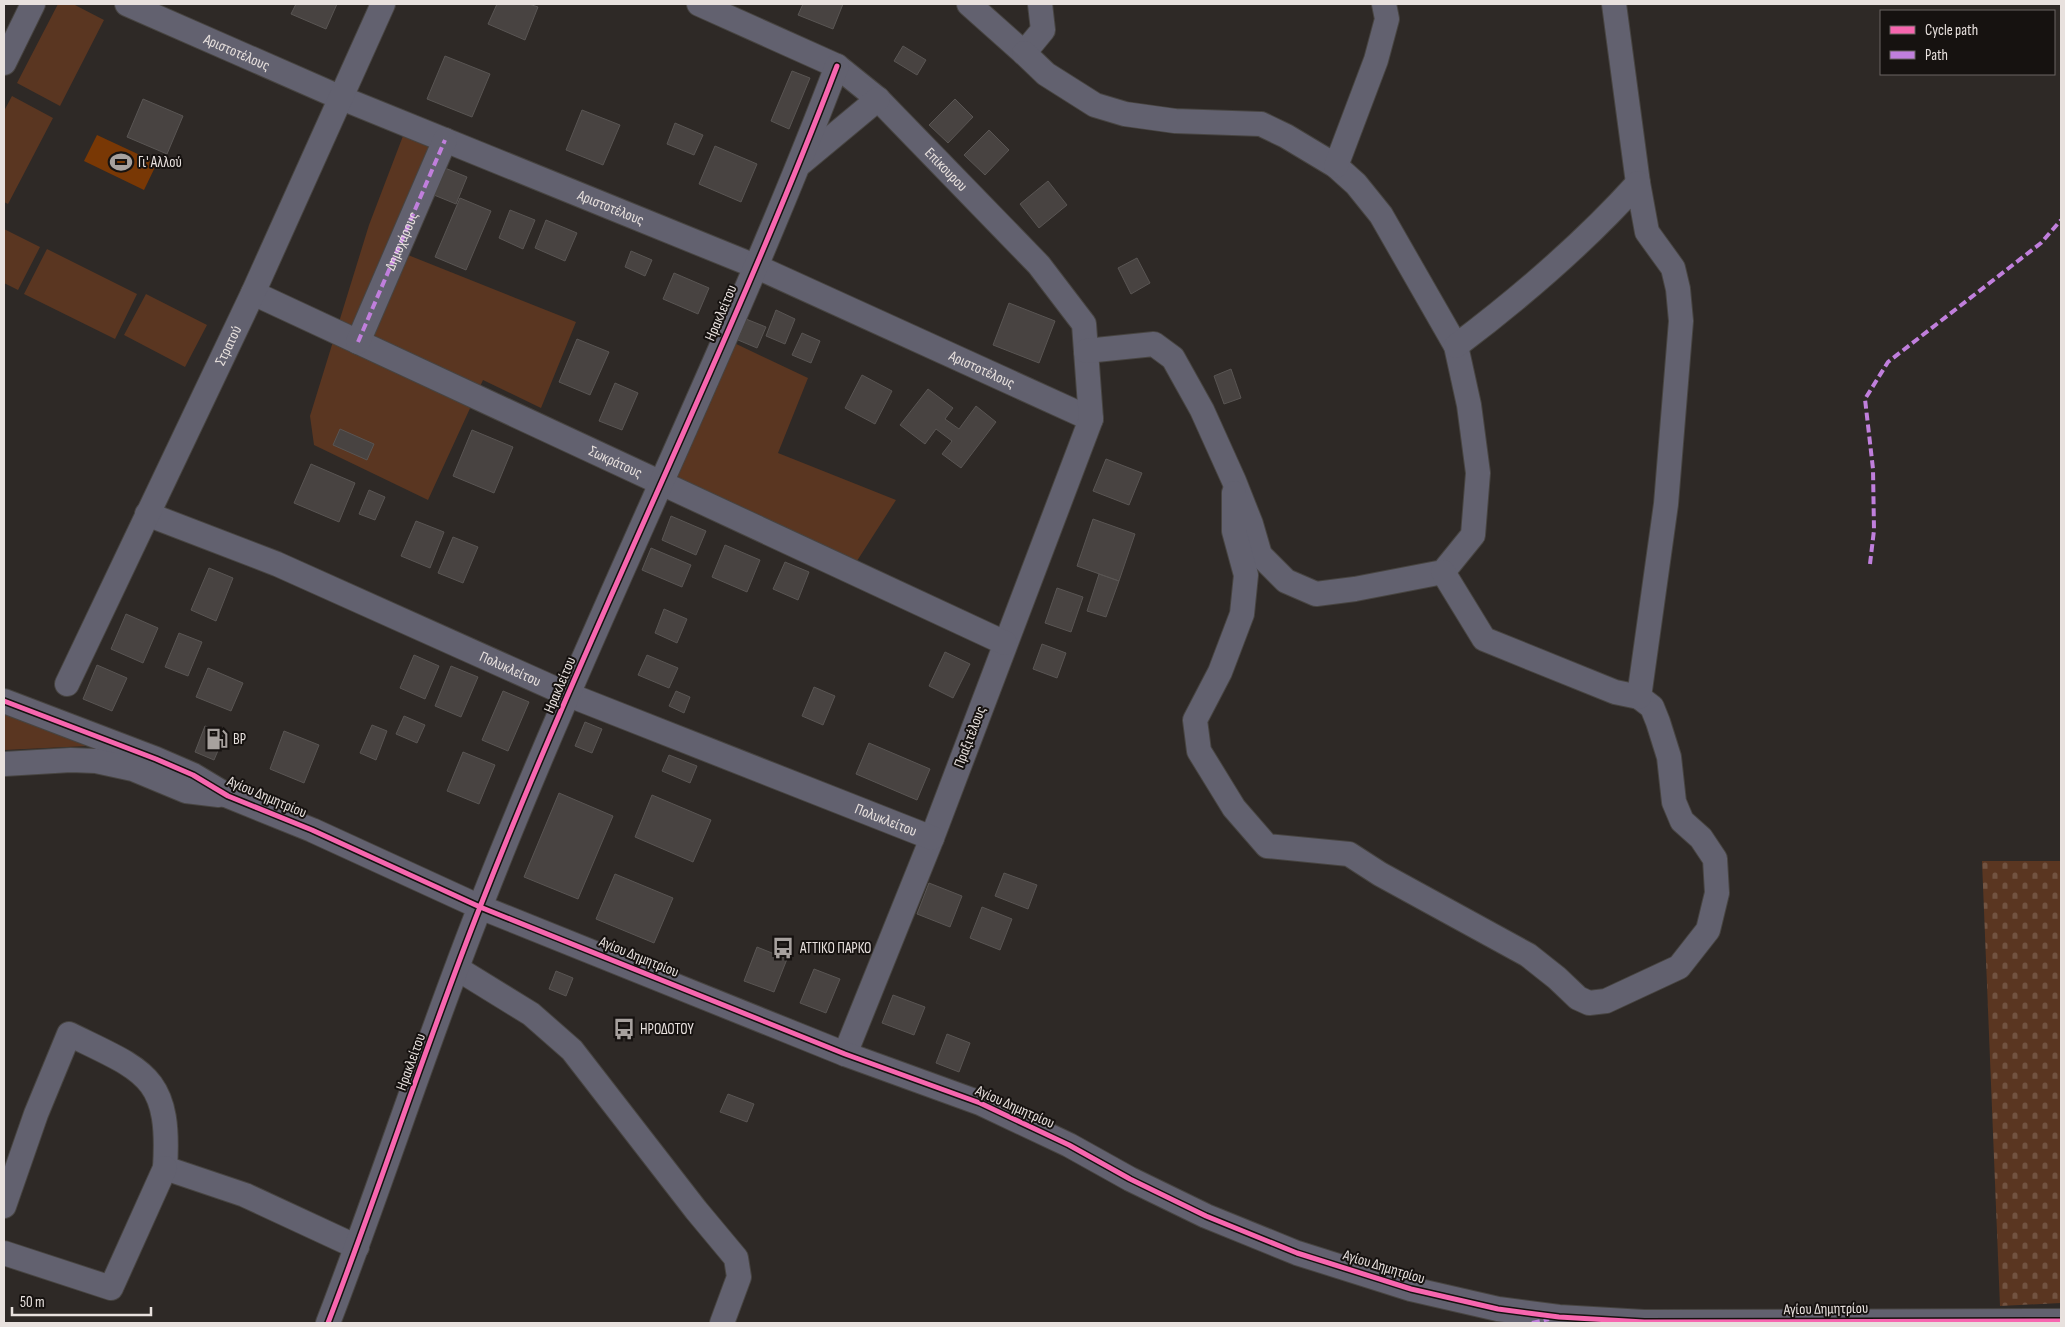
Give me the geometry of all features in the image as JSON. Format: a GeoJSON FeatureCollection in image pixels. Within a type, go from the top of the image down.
{"type":"FeatureCollection","features":[{"type":"Feature","properties":{"kind":"street"},"geometry":{"type":"LineString","coordinates":[[4,63],[34,4]]}},
{"type":"Feature","properties":{"kind":"street","name":"Αριστοτέλους"},"geometry":{"type":"LineString","coordinates":[[127,4],[339,97],[755,266],[1091,419]]}},
{"type":"Feature","properties":{"kind":"street","name":"Στρατού"},"geometry":{"type":"LineString","coordinates":[[67,684],[253,293],[339,97],[383,4]]}},
{"type":"Feature","properties":{"kind":"street","name":"Επίκουρου"},"geometry":{"type":"LineString","coordinates":[[699,4],[837,66],[878,99],[1039,265],[1084,324],[1091,419]]}},
{"type":"Feature","properties":{"kind":"street"},"geometry":{"type":"LineString","coordinates":[[969,4],[1046,74],[1095,106],[1125,114],[1175,121],[1261,124],[1286,136],[1336,166],[1356,184],[1381,215],[1456,346],[1469,405],[1478,473],[1473,535],[1443,572],[1355,590],[1316,594],[1286,581],[1260,554],[1251,524],[1234,481],[1202,410],[1173,358],[1154,344],[1086,351]]}},
{"type":"Feature","properties":{"kind":"street"},"geometry":{"type":"LineString","coordinates":[[1024,53],[1042,30],[1040,4]]}},
{"type":"Feature","properties":{"kind":"street"},"geometry":{"type":"LineString","coordinates":[[1336,166],[1376,60],[1387,19],[1384,4]]}},
{"type":"Feature","properties":{"kind":"street"},"geometry":{"type":"LineString","coordinates":[[1614,4],[1638,183],[1647,232],[1673,268],[1678,289],[1681,320],[1666,504],[1639,697]]}},
{"type":"Feature","properties":{"kind":"street","name":"Ηρακλείτου"},"geometry":{"type":"LineString","coordinates":[[328,1323],[480,907],[800,164],[837,66]]}},
{"type":"Feature","properties":{"kind":"street"},"geometry":{"type":"LineString","coordinates":[[800,164],[878,99]]}},
{"type":"Feature","properties":{"kind":"street","name":"Δημοχάρους"},"geometry":{"type":"LineString","coordinates":[[358,342],[445,140]]}},
{"type":"Feature","properties":{"kind":"street"},"geometry":{"type":"LineString","coordinates":[[1456,346],[1506,308],[1562,260],[1609,215],[1638,183]]}},
{"type":"Feature","properties":{"kind":"street","name":"Σωκράτους"},"geometry":{"type":"LineString","coordinates":[[253,293],[1005,644]]}},
{"type":"Feature","properties":{"kind":"street","name":"Πραξιτέλους"},"geometry":{"type":"LineString","coordinates":[[845,1054],[932,838],[1091,419]]}},
{"type":"Feature","properties":{"kind":"street"},"geometry":{"type":"LineString","coordinates":[[1234,481],[1234,531],[1246,575],[1242,614],[1220,672],[1195,720],[1199,751],[1234,808],[1267,846],[1349,854],[1380,874],[1528,955],[1578,998],[1589,1003],[1606,1001],[1679,966],[1708,930],[1717,893],[1715,859],[1701,838],[1682,820],[1674,802],[1669,758],[1652,707],[1639,697],[1615,692],[1484,639],[1443,572]]}},
{"type":"Feature","properties":{"kind":"street","name":"Πολυκλείτου"},"geometry":{"type":"LineString","coordinates":[[147,514],[277,564],[570,695],[932,838]]}},
{"type":"Feature","properties":{"kind":"street","name":"Αγίου Δημητρίου"},"geometry":{"type":"LineString","coordinates":[[4,701],[156,758],[193,775],[228,796],[312,830],[480,907],[845,1054],[980,1103],[1069,1145],[1130,1179],[1215,1220],[1297,1253],[1410,1289],[1456,1301],[1559,1317],[1644,1322],[2061,1321]]}},
{"type":"Feature","properties":{"kind":"street","name":"Αγίου Δημητρίου"},"geometry":{"type":"LineString","coordinates":[[4,764],[70,760],[102,762],[133,769],[186,791],[228,796]]}},
{"type":"Feature","properties":{"kind":"street"},"geometry":{"type":"LineString","coordinates":[[458,969],[531,1014],[572,1050],[696,1210],[736,1258],[739,1277],[722,1323]]}},
{"type":"Feature","properties":{"kind":"street"},"geometry":{"type":"LineString","coordinates":[[4,1206],[36,1114],[69,1034],[132,1066],[146,1076],[157,1093],[164,1110],[167,1139],[165,1168],[111,1288],[4,1253]]}},
{"type":"Feature","properties":{"kind":"street"},"geometry":{"type":"LineString","coordinates":[[165,1168],[245,1195],[357,1247]]}},
{"type":"Feature","properties":{"kind":"green space"},"geometry":{"type":"Polygon","coordinates":[[[58,4],[73,4],[104,20],[60,106],[17,83],[58,4]]]}},
{"type":"Feature","properties":{"kind":"green space"},"geometry":{"type":"Polygon","coordinates":[[[12,96],[53,118],[8,204],[4,202],[4,111],[12,96]]]}},
{"type":"Feature","properties":{"kind":"green space"},"geometry":{"type":"Polygon","coordinates":[[[411,115],[457,135],[408,255],[576,322],[541,408],[483,380],[428,500],[314,445],[310,416],[369,225],[411,115]]]}},
{"type":"Feature","properties":{"kind":"green space"},"geometry":{"type":"Polygon","coordinates":[[[4,229],[40,247],[18,290],[4,283],[4,229]]]}},
{"type":"Feature","properties":{"kind":"green space"},"geometry":{"type":"Polygon","coordinates":[[[47,249],[137,294],[115,339],[24,294],[47,249]]]}},
{"type":"Feature","properties":{"kind":"green space"},"geometry":{"type":"Polygon","coordinates":[[[146,294],[207,325],[185,367],[124,335],[146,294]]]}},
{"type":"Feature","properties":{"kind":"green space"},"geometry":{"type":"Polygon","coordinates":[[[730,341],[808,378],[778,453],[896,500],[855,564],[660,474],[730,341]]]}},
{"type":"Feature","properties":{"kind":"green space"},"geometry":{"type":"Polygon","coordinates":[[[4,713],[88,746],[4,750],[4,713]]]}},
{"type":"Feature","properties":{"kind":"green space"},"geometry":{"type":"Polygon","coordinates":[[[1982,861],[2061,861],[2061,1303],[2000,1306],[1982,861]]]}},
{"type":"Feature","properties":{"kind":"shaded area","name":"Γι' Αλλού"},"geometry":{"type":"Polygon","coordinates":[[[97,135],[157,163],[144,190],[84,161],[97,135]]]}},
{"type":"Feature","properties":{"kind":"building"},"geometry":{"type":"Polygon","coordinates":[[[296,4],[337,4],[326,29],[291,14],[296,4]]]}},
{"type":"Feature","properties":{"kind":"building"},"geometry":{"type":"Polygon","coordinates":[[[497,4],[529,4],[538,7],[525,40],[488,24],[497,4]]]}},
{"type":"Feature","properties":{"kind":"building"},"geometry":{"type":"Polygon","coordinates":[[[803,4],[843,4],[833,29],[798,15],[803,4]]]}},
{"type":"Feature","properties":{"kind":"building"},"geometry":{"type":"Polygon","coordinates":[[[903,46],[926,60],[917,75],[894,61],[903,46]]]}},
{"type":"Feature","properties":{"kind":"building"},"geometry":{"type":"Polygon","coordinates":[[[445,56],[490,74],[472,117],[427,99],[445,56]]]}},
{"type":"Feature","properties":{"kind":"building"},"geometry":{"type":"Polygon","coordinates":[[[792,71],[810,78],[789,129],[771,121],[792,71]]]}},
{"type":"Feature","properties":{"kind":"building"},"geometry":{"type":"Polygon","coordinates":[[[143,99],[183,116],[167,154],[127,137],[143,99]]]}},
{"type":"Feature","properties":{"kind":"building"},"geometry":{"type":"Polygon","coordinates":[[[955,99],[973,117],[948,143],[929,125],[955,99]]]}},
{"type":"Feature","properties":{"kind":"building"},"geometry":{"type":"Polygon","coordinates":[[[582,110],[620,125],[603,165],[566,150],[582,110]]]}},
{"type":"Feature","properties":{"kind":"building"},"geometry":{"type":"Polygon","coordinates":[[[675,123],[703,135],[694,155],[667,144],[675,123]]]}},
{"type":"Feature","properties":{"kind":"building"},"geometry":{"type":"Polygon","coordinates":[[[989,130],[1009,150],[985,175],[964,155],[989,130]]]}},
{"type":"Feature","properties":{"kind":"building"},"geometry":{"type":"Polygon","coordinates":[[[715,146],[757,164],[741,202],[699,184],[715,146]]]}},
{"type":"Feature","properties":{"kind":"building"},"geometry":{"type":"Polygon","coordinates":[[[445,168],[467,177],[456,204],[434,195],[445,168]]]}},
{"type":"Feature","properties":{"kind":"building"},"geometry":{"type":"Polygon","coordinates":[[[1048,181],[1067,205],[1039,228],[1020,204],[1048,181]]]}},
{"type":"Feature","properties":{"kind":"building"},"geometry":{"type":"Polygon","coordinates":[[[460,198],[491,211],[466,270],[435,257],[460,198]]]}},
{"type":"Feature","properties":{"kind":"building"},"geometry":{"type":"Polygon","coordinates":[[[510,210],[535,220],[523,249],[499,238],[510,210]]]}},
{"type":"Feature","properties":{"kind":"building"},"geometry":{"type":"Polygon","coordinates":[[[546,220],[577,233],[565,261],[535,248],[546,220]]]}},
{"type":"Feature","properties":{"kind":"building"},"geometry":{"type":"Polygon","coordinates":[[[631,251],[652,260],[645,276],[625,267],[631,251]]]}},
{"type":"Feature","properties":{"kind":"building"},"geometry":{"type":"Polygon","coordinates":[[[1137,258],[1150,283],[1131,294],[1118,268],[1137,258]]]}},
{"type":"Feature","properties":{"kind":"building"},"geometry":{"type":"Polygon","coordinates":[[[674,273],[709,288],[698,314],[663,299],[674,273]]]}},
{"type":"Feature","properties":{"kind":"building"},"geometry":{"type":"Polygon","coordinates":[[[1009,303],[1055,321],[1039,363],[993,345],[1009,303]]]}},
{"type":"Feature","properties":{"kind":"building"},"geometry":{"type":"Polygon","coordinates":[[[776,310],[795,319],[785,344],[766,336],[776,310]]]}},
{"type":"Feature","properties":{"kind":"building"},"geometry":{"type":"Polygon","coordinates":[[[746,319],[766,327],[757,348],[738,340],[746,319]]]}},
{"type":"Feature","properties":{"kind":"building"},"geometry":{"type":"Polygon","coordinates":[[[802,333],[820,341],[811,363],[792,355],[802,333]]]}},
{"type":"Feature","properties":{"kind":"building"},"geometry":{"type":"Polygon","coordinates":[[[577,339],[609,352],[590,395],[559,382],[577,339]]]}},
{"type":"Feature","properties":{"kind":"building"},"geometry":{"type":"Polygon","coordinates":[[[1231,369],[1241,398],[1224,404],[1214,376],[1231,369]]]}},
{"type":"Feature","properties":{"kind":"building"},"geometry":{"type":"Polygon","coordinates":[[[862,375],[892,391],[875,424],[845,408],[862,375]]]}},
{"type":"Feature","properties":{"kind":"building"},"geometry":{"type":"Polygon","coordinates":[[[615,383],[638,393],[622,430],[599,421],[615,383]]]}},
{"type":"Feature","properties":{"kind":"building"},"geometry":{"type":"Polygon","coordinates":[[[928,389],[953,408],[945,419],[959,429],[976,406],[996,422],[961,468],[942,454],[952,441],[936,429],[925,444],[900,425],[928,389]]]}},
{"type":"Feature","properties":{"kind":"building"},"geometry":{"type":"Polygon","coordinates":[[[340,429],[374,444],[367,460],[333,445],[340,429]]]}},
{"type":"Feature","properties":{"kind":"building"},"geometry":{"type":"Polygon","coordinates":[[[472,430],[513,447],[494,493],[453,476],[472,430]]]}},
{"type":"Feature","properties":{"kind":"building"},"geometry":{"type":"Polygon","coordinates":[[[1106,459],[1142,473],[1129,505],[1093,491],[1106,459]]]}},
{"type":"Feature","properties":{"kind":"building"},"geometry":{"type":"Polygon","coordinates":[[[311,464],[355,483],[339,522],[294,503],[311,464]]]}},
{"type":"Feature","properties":{"kind":"building"},"geometry":{"type":"Polygon","coordinates":[[[369,490],[385,497],[375,520],[359,514],[369,490]]]}},
{"type":"Feature","properties":{"kind":"building"},"geometry":{"type":"Polygon","coordinates":[[[671,516],[706,531],[696,555],[662,540],[671,516]]]}},
{"type":"Feature","properties":{"kind":"building"},"geometry":{"type":"Polygon","coordinates":[[[1093,519],[1135,534],[1119,581],[1077,566],[1093,519]]]}},
{"type":"Feature","properties":{"kind":"building"},"geometry":{"type":"Polygon","coordinates":[[[416,521],[444,532],[430,568],[401,556],[416,521]]]}},
{"type":"Feature","properties":{"kind":"building"},"geometry":{"type":"Polygon","coordinates":[[[453,537],[478,547],[463,583],[438,573],[453,537]]]}},
{"type":"Feature","properties":{"kind":"building"},"geometry":{"type":"Polygon","coordinates":[[[725,545],[760,560],[747,592],[712,577],[725,545]]]}},
{"type":"Feature","properties":{"kind":"building"},"geometry":{"type":"Polygon","coordinates":[[[651,548],[691,565],[682,587],[642,570],[651,548]]]}},
{"type":"Feature","properties":{"kind":"building"},"geometry":{"type":"Polygon","coordinates":[[[785,562],[809,572],[798,600],[773,589],[785,562]]]}},
{"type":"Feature","properties":{"kind":"building"},"geometry":{"type":"Polygon","coordinates":[[[209,568],[233,578],[216,621],[191,610],[209,568]]]}},
{"type":"Feature","properties":{"kind":"building"},"geometry":{"type":"Polygon","coordinates":[[[1099,574],[1119,581],[1106,617],[1087,611],[1099,574]]]}},
{"type":"Feature","properties":{"kind":"building"},"geometry":{"type":"Polygon","coordinates":[[[1057,588],[1083,597],[1071,632],[1045,623],[1057,588]]]}},
{"type":"Feature","properties":{"kind":"building"},"geometry":{"type":"Polygon","coordinates":[[[664,609],[687,619],[677,643],[655,633],[664,609]]]}},
{"type":"Feature","properties":{"kind":"building"},"geometry":{"type":"Polygon","coordinates":[[[126,614],[158,628],[143,663],[111,649],[126,614]]]}},
{"type":"Feature","properties":{"kind":"building"},"geometry":{"type":"Polygon","coordinates":[[[179,633],[202,642],[188,676],[165,667],[179,633]]]}},
{"type":"Feature","properties":{"kind":"building"},"geometry":{"type":"Polygon","coordinates":[[[1042,644],[1066,653],[1057,678],[1033,669],[1042,644]]]}},
{"type":"Feature","properties":{"kind":"building"},"geometry":{"type":"Polygon","coordinates":[[[945,652],[970,664],[953,698],[929,686],[945,652]]]}},
{"type":"Feature","properties":{"kind":"building"},"geometry":{"type":"Polygon","coordinates":[[[414,655],[439,666],[425,699],[400,688],[414,655]]]}},
{"type":"Feature","properties":{"kind":"building"},"geometry":{"type":"Polygon","coordinates":[[[647,655],[678,668],[669,688],[638,675],[647,655]]]}},
{"type":"Feature","properties":{"kind":"building"},"geometry":{"type":"Polygon","coordinates":[[[97,665],[127,678],[112,711],[83,699],[97,665]]]}},
{"type":"Feature","properties":{"kind":"building"},"geometry":{"type":"Polygon","coordinates":[[[451,666],[478,677],[461,717],[435,706],[451,666]]]}},
{"type":"Feature","properties":{"kind":"building"},"geometry":{"type":"Polygon","coordinates":[[[208,668],[243,683],[231,711],[196,697],[208,668]]]}},
{"type":"Feature","properties":{"kind":"building"},"geometry":{"type":"Polygon","coordinates":[[[814,687],[835,696],[823,725],[802,716],[814,687]]]}},
{"type":"Feature","properties":{"kind":"building"},"geometry":{"type":"Polygon","coordinates":[[[503,691],[529,702],[508,751],[482,740],[503,691]]]}},
{"type":"Feature","properties":{"kind":"building"},"geometry":{"type":"Polygon","coordinates":[[[676,691],[690,697],[684,713],[669,706],[676,691]]]}},
{"type":"Feature","properties":{"kind":"building"},"geometry":{"type":"Polygon","coordinates":[[[404,716],[425,725],[417,743],[396,734],[404,716]]]}},
{"type":"Feature","properties":{"kind":"building"},"geometry":{"type":"Polygon","coordinates":[[[585,722],[602,729],[592,753],[575,746],[585,722]]]}},
{"type":"Feature","properties":{"kind":"building"},"geometry":{"type":"Polygon","coordinates":[[[372,725],[387,731],[376,760],[360,753],[372,725]]]}},
{"type":"Feature","properties":{"kind":"building"},"geometry":{"type":"Polygon","coordinates":[[[205,726],[225,734],[214,760],[195,752],[205,726]]]}},
{"type":"Feature","properties":{"kind":"building"},"geometry":{"type":"Polygon","coordinates":[[[284,731],[319,745],[304,783],[270,769],[284,731]]]}},
{"type":"Feature","properties":{"kind":"building"},"geometry":{"type":"Polygon","coordinates":[[[869,743],[930,769],[917,800],[856,774],[869,743]]]}},
{"type":"Feature","properties":{"kind":"building"},"geometry":{"type":"Polygon","coordinates":[[[463,752],[495,765],[479,804],[447,791],[463,752]]]}},
{"type":"Feature","properties":{"kind":"building"},"geometry":{"type":"Polygon","coordinates":[[[669,755],[697,766],[690,783],[662,771],[669,755]]]}},
{"type":"Feature","properties":{"kind":"building"},"geometry":{"type":"Polygon","coordinates":[[[559,793],[613,816],[578,899],[524,877],[559,793]]]}},
{"type":"Feature","properties":{"kind":"building"},"geometry":{"type":"Polygon","coordinates":[[[652,795],[711,820],[693,862],[635,837],[652,795]]]}},
{"type":"Feature","properties":{"kind":"building"},"geometry":{"type":"Polygon","coordinates":[[[1004,873],[1037,885],[1028,909],[995,896],[1004,873]]]}},
{"type":"Feature","properties":{"kind":"building"},"geometry":{"type":"Polygon","coordinates":[[[615,874],[673,898],[654,943],[596,919],[615,874]]]}},
{"type":"Feature","properties":{"kind":"building"},"geometry":{"type":"Polygon","coordinates":[[[929,883],[962,896],[950,927],[917,914],[929,883]]]}},
{"type":"Feature","properties":{"kind":"building"},"geometry":{"type":"Polygon","coordinates":[[[982,907],[1012,919],[1000,950],[970,938],[982,907]]]}},
{"type":"Feature","properties":{"kind":"building"},"geometry":{"type":"Polygon","coordinates":[[[757,947],[787,959],[774,992],[744,981],[757,947]]]}},
{"type":"Feature","properties":{"kind":"building"},"geometry":{"type":"Polygon","coordinates":[[[814,969],[840,979],[826,1013],[800,1003],[814,969]]]}},
{"type":"Feature","properties":{"kind":"building"},"geometry":{"type":"Polygon","coordinates":[[[556,971],[573,978],[566,996],[549,989],[556,971]]]}},
{"type":"Feature","properties":{"kind":"building"},"geometry":{"type":"Polygon","coordinates":[[[893,995],[925,1007],[914,1035],[882,1023],[893,995]]]}},
{"type":"Feature","properties":{"kind":"building"},"geometry":{"type":"Polygon","coordinates":[[[947,1034],[970,1043],[959,1072],[936,1063],[947,1034]]]}},
{"type":"Feature","properties":{"kind":"building"},"geometry":{"type":"Polygon","coordinates":[[[728,1094],[754,1104],[747,1122],[720,1112],[728,1094]]]}},
{"type":"Feature","properties":{"kind":"marked path"},"geometry":{"type":"LineString","coordinates":[[358,342],[445,140]]}},
{"type":"Feature","properties":{"kind":"marked path"},"geometry":{"type":"LineString","coordinates":[[1870,564],[1874,530],[1873,469],[1865,399],[1888,362],[2041,243],[2061,220]]}},
{"type":"Feature","properties":{"kind":"marked path"},"geometry":{"type":"LineString","coordinates":[[1532,1323],[1549,1319]]}},
{"type":"Feature","properties":{"kind":"cycle path"},"geometry":{"type":"LineString","coordinates":[[328,1323],[480,907],[567,696],[751,277],[837,66]]}},
{"type":"Feature","properties":{"kind":"cycle path"},"geometry":{"type":"LineString","coordinates":[[4,701],[193,775],[228,796],[312,830],[480,907],[845,1054],[980,1103],[1069,1145],[1130,1179],[1206,1216],[1297,1253],[1411,1289],[1498,1309],[1559,1317],[1644,1322],[2061,1321]]}},
{"type":"Feature","properties":{"kind":"place","name":"Γι' Αλλού"},"geometry":{"type":"Point","coordinates":[121,162]}},
{"type":"Feature","properties":{"kind":"place","name":"BP"},"geometry":{"type":"Point","coordinates":[217,739]}},
{"type":"Feature","properties":{"kind":"place","name":"ΑΤΤΙΚΟ ΠΑΡΚΟ"},"geometry":{"type":"Point","coordinates":[783,948]}},
{"type":"Feature","properties":{"kind":"place","name":"ΗΡΟΔΟΤΟΥ"},"geometry":{"type":"Point","coordinates":[624,1029]}}]}
